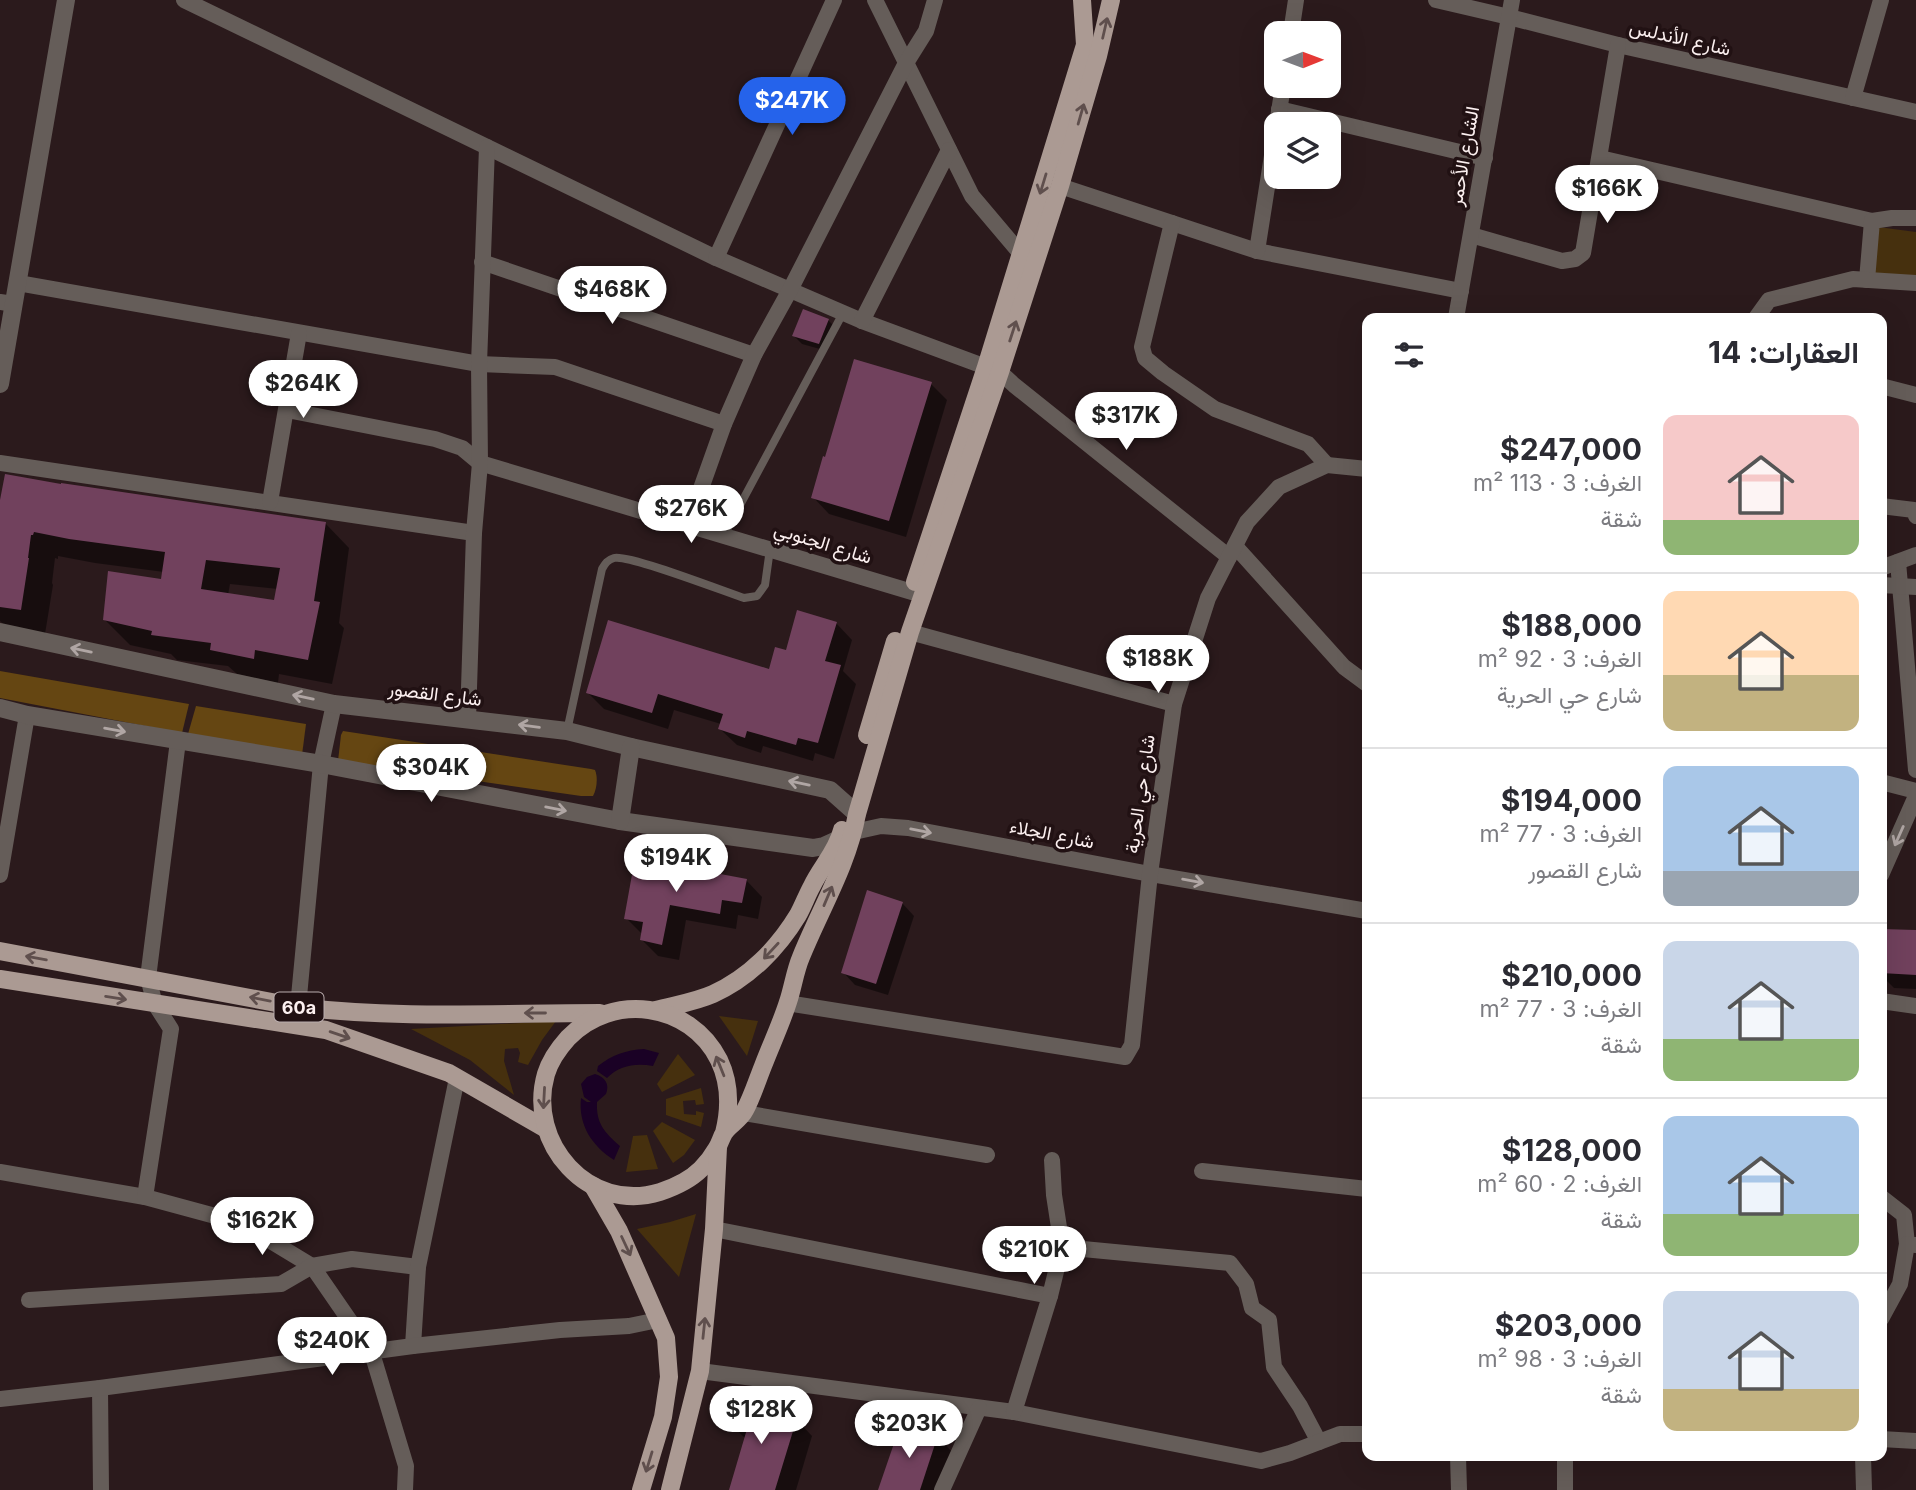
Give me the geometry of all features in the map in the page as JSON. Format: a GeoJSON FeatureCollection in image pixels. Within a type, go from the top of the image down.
{"type":"FeatureCollection","features":[{"type":"Feature","properties":{"kind":"main road"},"geometry":{"type":"LineString","coordinates":[[670,1490],[699,1371],[721,1140],[728,1118],[728,1088],[719,1060],[703,1037],[680,1019],[656,1010],[632,1008],[604,1013],[579,1027],[559,1047],[547,1073],[542,1100],[545,1129],[556,1152],[572,1171],[593,1186],[620,1195],[649,1195],[677,1186],[700,1170],[721,1140],[744,1113],[787,1003],[801,958],[829,895],[993,370],[1060,186],[1098,56],[1111,0]]}},
{"type":"Feature","properties":{"kind":"main road"},"geometry":{"type":"LineString","coordinates":[[656,1010],[712,994],[738,980],[756,966],[782,938],[799,913],[812,885],[850,823],[884,675],[934,522],[993,370],[1021,254],[1085,46],[1081,4]]}},
{"type":"Feature","properties":{"kind":"main road","name":"60a"},"geometry":{"type":"LineString","coordinates":[[0,951],[298,1007],[343,1012],[604,1013]]}},
{"type":"Feature","properties":{"kind":"main road","name":"60a"},"geometry":{"type":"LineString","coordinates":[[0,979],[326,1030],[449,1073],[545,1129]]}},
{"type":"Feature","properties":{"kind":"main road"},"geometry":{"type":"LineString","coordinates":[[593,1186],[619,1231],[666,1338],[669,1377],[663,1417],[641,1490]]}},
{"type":"Feature","properties":{"kind":"street"},"geometry":{"type":"LineString","coordinates":[[0,384],[7,303],[18,283],[65,0]]}},
{"type":"Feature","properties":{"kind":"street"},"geometry":{"type":"LineString","coordinates":[[184,0],[716,258],[862,321],[993,370],[1232,552],[1344,667],[1362,680]]}},
{"type":"Feature","properties":{"kind":"street"},"geometry":{"type":"LineString","coordinates":[[716,258],[834,0]]}},
{"type":"Feature","properties":{"kind":"street"},"geometry":{"type":"LineString","coordinates":[[875,0],[972,196],[1021,254]]}},
{"type":"Feature","properties":{"kind":"street"},"geometry":{"type":"LineString","coordinates":[[688,525],[724,424],[754,355],[906,62],[926,31],[935,0]]}},
{"type":"Feature","properties":{"kind":"street"},"geometry":{"type":"LineString","coordinates":[[1293,21],[1296,0]]}},
{"type":"Feature","properties":{"kind":"street","name":"شارع الأندلس"},"geometry":{"type":"LineString","coordinates":[[1436,0],[1511,8],[1618,45],[1916,112]]}},
{"type":"Feature","properties":{"kind":"street"},"geometry":{"type":"LineString","coordinates":[[1853,98],[1881,0]]}},
{"type":"Feature","properties":{"kind":"street","name":"الشارع الأحمر"},"geometry":{"type":"LineString","coordinates":[[1457,313],[1511,8]]}},
{"type":"Feature","properties":{"kind":"street"},"geometry":{"type":"LineString","coordinates":[[1471,235],[1562,261],[1575,260],[1583,253],[1618,45]]}},
{"type":"Feature","properties":{"kind":"street"},"geometry":{"type":"LineString","coordinates":[[1341,129],[1485,158]]}},
{"type":"Feature","properties":{"kind":"street"},"geometry":{"type":"LineString","coordinates":[[468,719],[474,533],[480,463],[479,364],[487,147]]}},
{"type":"Feature","properties":{"kind":"street"},"geometry":{"type":"LineString","coordinates":[[862,321],[949,150]]}},
{"type":"Feature","properties":{"kind":"street"},"geometry":{"type":"LineString","coordinates":[[1600,158],[1872,221],[1916,218]]}},
{"type":"Feature","properties":{"kind":"street"},"geometry":{"type":"LineString","coordinates":[[1060,186],[1257,251],[1461,291]]}},
{"type":"Feature","properties":{"kind":"street"},"geometry":{"type":"LineString","coordinates":[[1257,251],[1267,189]]}},
{"type":"Feature","properties":{"kind":"street"},"geometry":{"type":"LineString","coordinates":[[1867,280],[1872,221]]}},
{"type":"Feature","properties":{"kind":"street"},"geometry":{"type":"LineString","coordinates":[[1172,223],[1142,346],[1145,358],[1215,409],[1308,444],[1327,465],[1362,468]]}},
{"type":"Feature","properties":{"kind":"street"},"geometry":{"type":"LineString","coordinates":[[482,262],[754,355]]}},
{"type":"Feature","properties":{"kind":"street"},"geometry":{"type":"LineString","coordinates":[[1760,313],[1769,300],[1853,279],[1916,283]]}},
{"type":"Feature","properties":{"kind":"street"},"geometry":{"type":"LineString","coordinates":[[18,283],[479,364],[555,367],[724,424]]}},
{"type":"Feature","properties":{"kind":"street"},"geometry":{"type":"LineString","coordinates":[[270,502],[299,333]]}},
{"type":"Feature","properties":{"kind":"street"},"geometry":{"type":"LineString","coordinates":[[1887,388],[1916,395]]}},
{"type":"Feature","properties":{"kind":"street","name":"شارع الجنوبي"},"geometry":{"type":"LineString","coordinates":[[287,410],[435,439],[462,448],[480,463],[912,592]]}},
{"type":"Feature","properties":{"kind":"street"},"geometry":{"type":"LineString","coordinates":[[0,463],[474,533]]}},
{"type":"Feature","properties":{"kind":"street","name":"شارع حي الحرية"},"geometry":{"type":"LineString","coordinates":[[787,1003],[1125,1057],[1132,1045],[1150,874],[1174,704],[1208,597],[1247,522],[1279,488],[1327,465]]}},
{"type":"Feature","properties":{"kind":"street"},"geometry":{"type":"LineString","coordinates":[[1887,507],[1914,510],[1916,516]]}},
{"type":"Feature","properties":{"kind":"street"},"geometry":{"type":"LineString","coordinates":[[1887,566],[1916,555]]}},
{"type":"Feature","properties":{"kind":"street"},"geometry":{"type":"LineString","coordinates":[[1898,562],[1908,587],[1916,770]]}},
{"type":"Feature","properties":{"kind":"street"},"geometry":{"type":"LineString","coordinates":[[1887,585],[1908,587]]}},
{"type":"Feature","properties":{"kind":"street","name":"شارع القصور"},"geometry":{"type":"LineString","coordinates":[[0,632],[334,704],[567,731],[830,790],[850,823]]}},
{"type":"Feature","properties":{"kind":"street"},"geometry":{"type":"LineString","coordinates":[[910,632],[1174,704]]}},
{"type":"Feature","properties":{"kind":"street"},"geometry":{"type":"LineString","coordinates":[[298,1007],[321,764],[334,704]]}},
{"type":"Feature","properties":{"kind":"street"},"geometry":{"type":"LineString","coordinates":[[0,708],[27,715],[321,764],[620,821],[813,848],[850,823]]}},
{"type":"Feature","properties":{"kind":"street"},"geometry":{"type":"LineString","coordinates":[[0,875],[27,715]]}},
{"type":"Feature","properties":{"kind":"street"},"geometry":{"type":"LineString","coordinates":[[145,1197],[171,1029],[155,1004],[148,978],[178,741]]}},
{"type":"Feature","properties":{"kind":"street"},"geometry":{"type":"LineString","coordinates":[[620,821],[631,747]]}},
{"type":"Feature","properties":{"kind":"street"},"geometry":{"type":"LineString","coordinates":[[1887,784],[1916,794],[1887,862]]}},
{"type":"Feature","properties":{"kind":"street","name":"شارع الجلاء"},"geometry":{"type":"LineString","coordinates":[[850,823],[908,828],[1150,874],[1362,910]]}},
{"type":"Feature","properties":{"kind":"street"},"geometry":{"type":"LineString","coordinates":[[1887,1002],[1916,1006]]}},
{"type":"Feature","properties":{"kind":"street"},"geometry":{"type":"LineString","coordinates":[[413,1346],[418,1267],[457,1078]]}},
{"type":"Feature","properties":{"kind":"street"},"geometry":{"type":"LineString","coordinates":[[744,1113],[988,1155]]}},
{"type":"Feature","properties":{"kind":"street"},"geometry":{"type":"LineString","coordinates":[[1014,1412],[1050,1296],[1062,1247],[1052,1160]]}},
{"type":"Feature","properties":{"kind":"street"},"geometry":{"type":"LineString","coordinates":[[1202,1171],[1362,1188]]}},
{"type":"Feature","properties":{"kind":"street"},"geometry":{"type":"LineString","coordinates":[[0,1172],[145,1197],[241,1223],[312,1266],[372,1353],[406,1466],[405,1490]]}},
{"type":"Feature","properties":{"kind":"street"},"geometry":{"type":"LineString","coordinates":[[1887,1202],[1904,1215],[1912,1244],[1900,1284],[1887,1308]]}},
{"type":"Feature","properties":{"kind":"street"},"geometry":{"type":"LineString","coordinates":[[714,1229],[1050,1296]]}},
{"type":"Feature","properties":{"kind":"street"},"geometry":{"type":"LineString","coordinates":[[1062,1247],[1230,1262],[1246,1284],[1252,1308],[1269,1320],[1274,1367],[1300,1406],[1319,1442]]}},
{"type":"Feature","properties":{"kind":"street"},"geometry":{"type":"LineString","coordinates":[[29,1300],[281,1284],[312,1266],[352,1259],[418,1267]]}},
{"type":"Feature","properties":{"kind":"street"},"geometry":{"type":"LineString","coordinates":[[0,1399],[413,1346],[560,1330],[629,1326],[658,1320]]}},
{"type":"Feature","properties":{"kind":"street"},"geometry":{"type":"LineString","coordinates":[[699,1371],[1014,1412],[1261,1461],[1340,1434],[1362,1434]]}},
{"type":"Feature","properties":{"kind":"street"},"geometry":{"type":"LineString","coordinates":[[100,1388],[100,1490]]}},
{"type":"Feature","properties":{"kind":"street"},"geometry":{"type":"LineString","coordinates":[[942,1490],[979,1408]]}},
{"type":"Feature","properties":{"kind":"street"},"geometry":{"type":"LineString","coordinates":[[1887,1439],[1916,1441]]}},
{"type":"Feature","properties":{"kind":"street"},"geometry":{"type":"LineString","coordinates":[[1458,1461],[1459,1490]]}},
{"type":"Feature","properties":{"kind":"street"},"geometry":{"type":"LineString","coordinates":[[1565,1461],[1565,1490]]}},
{"type":"Feature","properties":{"kind":"street"},"geometry":{"type":"LineString","coordinates":[[1863,1461],[1864,1490]]}},
{"type":"Feature","properties":{"kind":"lane"},"geometry":{"type":"LineString","coordinates":[[724,536],[843,313]]}},
{"type":"Feature","properties":{"kind":"lane"},"geometry":{"type":"LineString","coordinates":[[567,731],[602,569],[607,561],[616,557],[635,561],[744,598],[757,596],[765,585],[770,549]]}},
{"type":"Feature","properties":{"kind":"shaded area"},"geometry":{"type":"Polygon","coordinates":[[[1878,227],[1916,232],[1916,280],[1871,277],[1878,227]]]}},
{"type":"Feature","properties":{"kind":"shaded area"},"geometry":{"type":"Polygon","coordinates":[[[0,671],[189,704],[182,733],[0,698],[0,671]]]}},
{"type":"Feature","properties":{"kind":"shaded area"},"geometry":{"type":"Polygon","coordinates":[[[196,706],[306,724],[302,755],[188,734],[196,706]]]}},
{"type":"Feature","properties":{"kind":"shaded area"},"geometry":{"type":"Polygon","coordinates":[[[343,731],[591,769],[596,773],[595,790],[593,796],[581,796],[338,761],[343,731]]]}},
{"type":"Feature","properties":{"kind":"shaded area"},"geometry":{"type":"Polygon","coordinates":[[[719,1016],[758,1021],[747,1056],[719,1016]]]}},
{"type":"Feature","properties":{"kind":"shaded area"},"geometry":{"type":"Polygon","coordinates":[[[556,1021],[528,1065],[518,1062],[518,1048],[505,1049],[504,1061],[514,1095],[470,1060],[411,1029],[556,1021]]]}},
{"type":"Feature","properties":{"kind":"shaded area"},"geometry":{"type":"Polygon","coordinates":[[[644,1049],[659,1053],[653,1066],[628,1066],[607,1078],[597,1071],[598,1066],[614,1056],[644,1049]]]}},
{"type":"Feature","properties":{"kind":"shaded area"},"geometry":{"type":"Polygon","coordinates":[[[678,1054],[695,1075],[662,1092],[657,1084],[678,1054]]]}},
{"type":"Feature","properties":{"kind":"shaded area"},"geometry":{"type":"Polygon","coordinates":[[[595,1074],[602,1077],[607,1084],[606,1094],[597,1102],[597,1109],[602,1127],[620,1146],[614,1160],[593,1141],[582,1117],[581,1098],[591,1102],[584,1097],[581,1084],[587,1077],[595,1074]]]}},
{"type":"Feature","properties":{"kind":"shaded area"},"geometry":{"type":"Polygon","coordinates":[[[701,1088],[704,1104],[696,1105],[695,1100],[683,1101],[684,1114],[696,1115],[696,1111],[704,1113],[701,1127],[666,1115],[666,1099],[701,1088]]]}},
{"type":"Feature","properties":{"kind":"shaded area"},"geometry":{"type":"Polygon","coordinates":[[[662,1122],[695,1140],[684,1155],[673,1163],[653,1131],[662,1122]]]}},
{"type":"Feature","properties":{"kind":"shaded area"},"geometry":{"type":"Polygon","coordinates":[[[647,1135],[658,1169],[626,1172],[633,1136],[647,1135]]]}},
{"type":"Feature","properties":{"kind":"shaded area"},"geometry":{"type":"Polygon","coordinates":[[[696,1214],[679,1277],[637,1229],[696,1214]]]}},
{"type":"Feature","properties":{"kind":"building"},"geometry":{"type":"Polygon","coordinates":[[[803,309],[829,319],[819,344],[792,336],[803,309]]]}},
{"type":"Feature","properties":{"kind":"building"},"geometry":{"type":"Polygon","coordinates":[[[854,359],[932,382],[889,521],[811,498],[854,359]]]}},
{"type":"Feature","properties":{"kind":"building"},"geometry":{"type":"Polygon","coordinates":[[[5,474],[326,522],[314,601],[320,602],[308,660],[255,650],[254,659],[210,650],[211,643],[151,635],[152,631],[103,620],[108,571],[161,579],[165,552],[34,532],[31,535],[21,610],[0,607],[0,500],[5,474]],[[206,560],[201,589],[274,600],[280,568],[206,560]]]}},
{"type":"Feature","properties":{"kind":"building"},"geometry":{"type":"Polygon","coordinates":[[[797,610],[837,622],[825,661],[841,665],[818,743],[798,738],[796,745],[747,731],[745,738],[718,729],[723,714],[658,694],[652,713],[586,693],[608,620],[769,669],[775,647],[786,650],[797,610]]]}},
{"type":"Feature","properties":{"kind":"building"},"geometry":{"type":"Polygon","coordinates":[[[635,858],[747,879],[742,903],[722,900],[720,914],[670,905],[662,945],[640,940],[643,922],[624,919],[635,858]]]}},
{"type":"Feature","properties":{"kind":"building"},"geometry":{"type":"Polygon","coordinates":[[[867,890],[903,902],[876,984],[841,973],[867,890]]]}},
{"type":"Feature","properties":{"kind":"building"},"geometry":{"type":"Polygon","coordinates":[[[1887,929],[1916,930],[1916,975],[1887,973],[1887,929]]]}},
{"type":"Feature","properties":{"kind":"building"},"geometry":{"type":"Polygon","coordinates":[[[735,1399],[797,1418],[775,1490],[729,1490],[747,1429],[728,1423],[735,1399]]]}},
{"type":"Feature","properties":{"kind":"building"},"geometry":{"type":"Polygon","coordinates":[[[901,1423],[938,1435],[920,1490],[878,1490],[901,1423]]]}}]}
